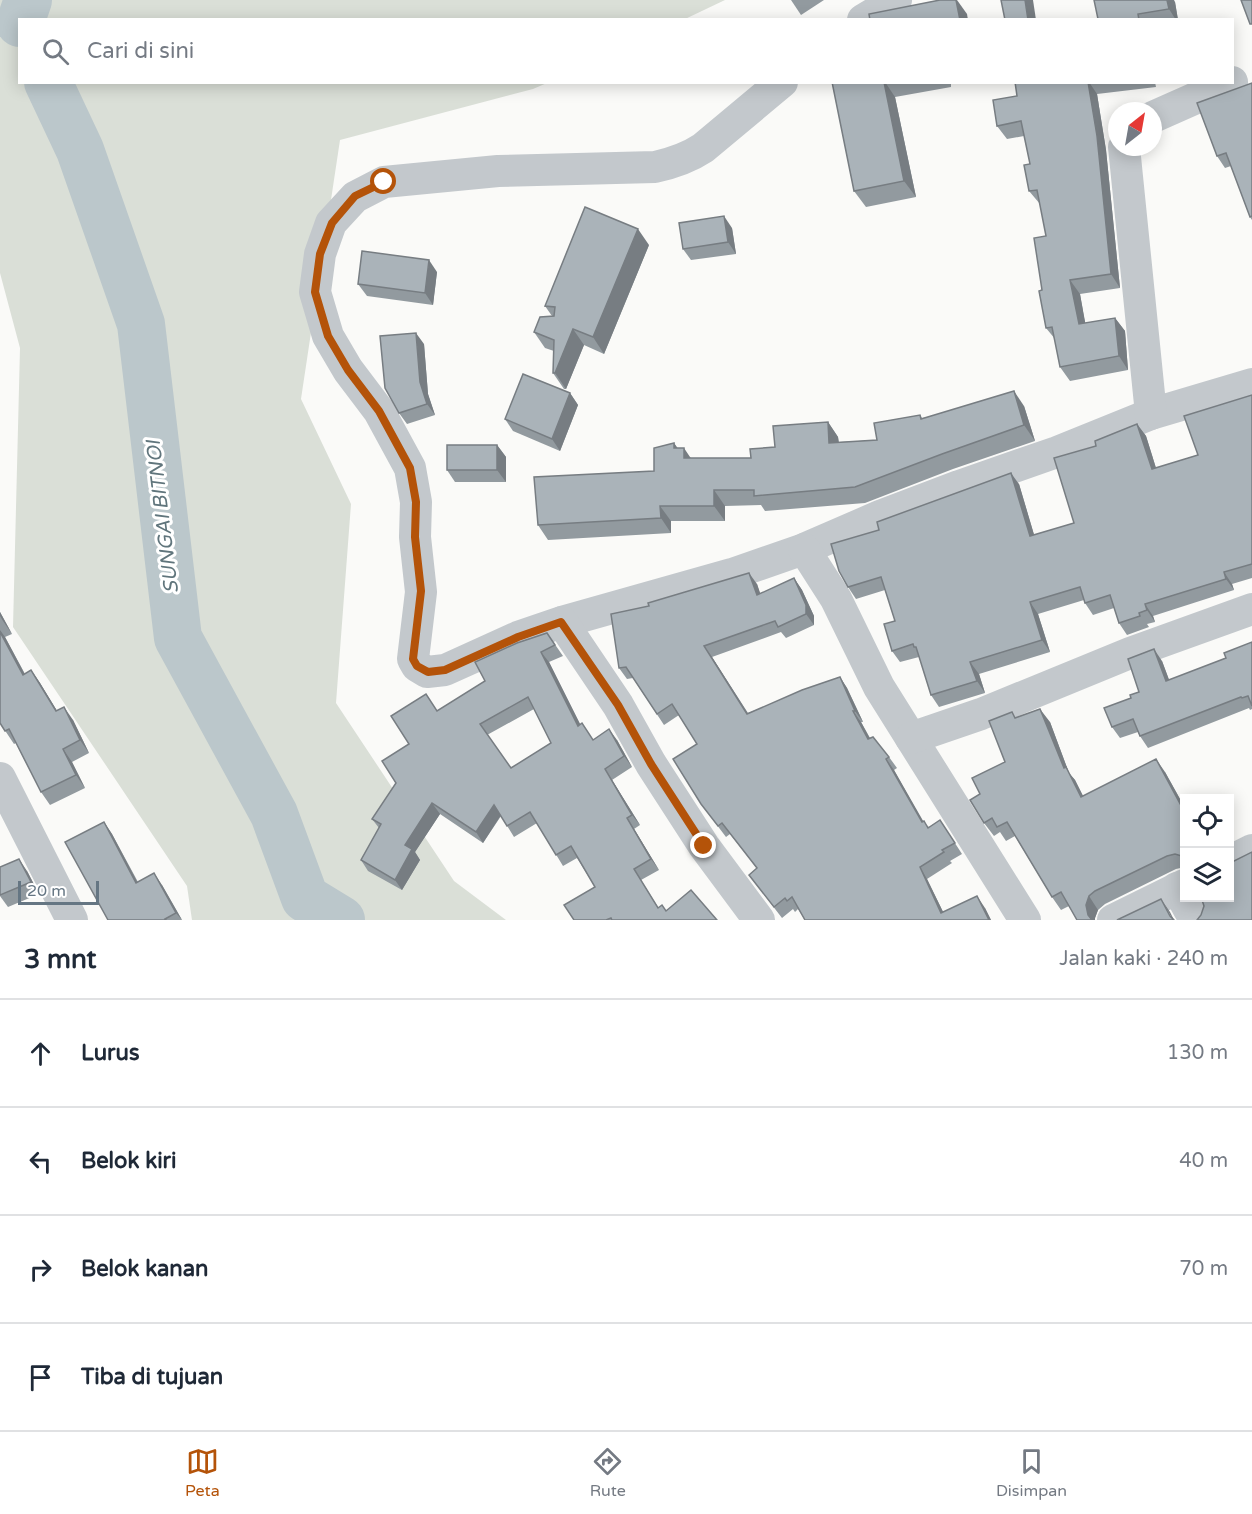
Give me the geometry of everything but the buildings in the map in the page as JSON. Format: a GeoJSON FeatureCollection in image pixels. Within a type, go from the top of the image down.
{"type":"FeatureCollection","features":[{"type":"Feature","properties":{"kind":"street"},"geometry":{"type":"LineString","coordinates":[[866,18],[896,0]]}},
{"type":"Feature","properties":{"kind":"street"},"geometry":{"type":"LineString","coordinates":[[1234,81],[1252,74]]}},
{"type":"Feature","properties":{"kind":"street"},"geometry":{"type":"LineString","coordinates":[[780,84],[691,157],[655,167],[498,171],[384,182],[355,196],[332,223],[320,254],[315,292],[328,336],[348,370],[379,411],[410,468],[416,502],[415,537],[421,591],[413,659],[417,666],[428,672],[445,670],[518,637],[561,622],[732,574],[804,549],[880,516],[1057,452],[1151,414],[1252,384]]}},
{"type":"Feature","properties":{"kind":"street"},"geometry":{"type":"LineString","coordinates":[[1162,113],[1227,84]]}},
{"type":"Feature","properties":{"kind":"street"},"geometry":{"type":"LineString","coordinates":[[1125,156],[1151,414]]}},
{"type":"Feature","properties":{"kind":"street"},"geometry":{"type":"LineString","coordinates":[[804,549],[836,599],[879,687],[1025,920]]}},
{"type":"Feature","properties":{"kind":"street"},"geometry":{"type":"LineString","coordinates":[[911,738],[981,714],[1130,653],[1252,609]]}},
{"type":"Feature","properties":{"kind":"street"},"geometry":{"type":"LineString","coordinates":[[561,622],[618,705],[651,764],[704,846],[759,920]]}},
{"type":"Feature","properties":{"kind":"street"},"geometry":{"type":"LineString","coordinates":[[0,778],[72,920]]}},
{"type":"Feature","properties":{"kind":"street"},"geometry":{"type":"LineString","coordinates":[[1234,859],[1252,850]]}},
{"type":"Feature","properties":{"kind":"street"},"geometry":{"type":"LineString","coordinates":[[1113,920],[1180,886]]}},
{"type":"Feature","properties":{"kind":"street"},"geometry":{"type":"LineString","coordinates":[[1188,902],[1195,920]]}},
{"type":"Feature","properties":{"kind":"shaded area"},"geometry":{"type":"Polygon","coordinates":[[[0,0],[725,0],[687,18],[18,18],[18,84],[545,84],[340,140],[301,399],[351,504],[336,703],[454,881],[506,920],[192,920],[187,886],[13,627],[20,348],[0,273],[0,0]]]}},
{"type":"Feature","properties":{"kind":"waterway","name":"SUNGAI BITNOI"},"geometry":{"type":"LineString","coordinates":[[22,18],[28,0]]}},
{"type":"Feature","properties":{"kind":"waterway","name":"SUNGAI BITNOI"},"geometry":{"type":"LineString","coordinates":[[49,84],[80,150],[141,324],[178,638],[274,814],[305,898],[341,920]]}},
{"type":"Feature","properties":{"kind":"route"},"geometry":{"type":"LineString","coordinates":[[384,182],[355,196],[332,223],[320,254],[315,292],[328,336],[348,370],[379,411],[410,468],[416,502],[415,537],[421,591],[413,659],[421,670],[428,672],[445,670],[518,637],[561,622],[618,705],[651,764],[704,846]]}}]}
